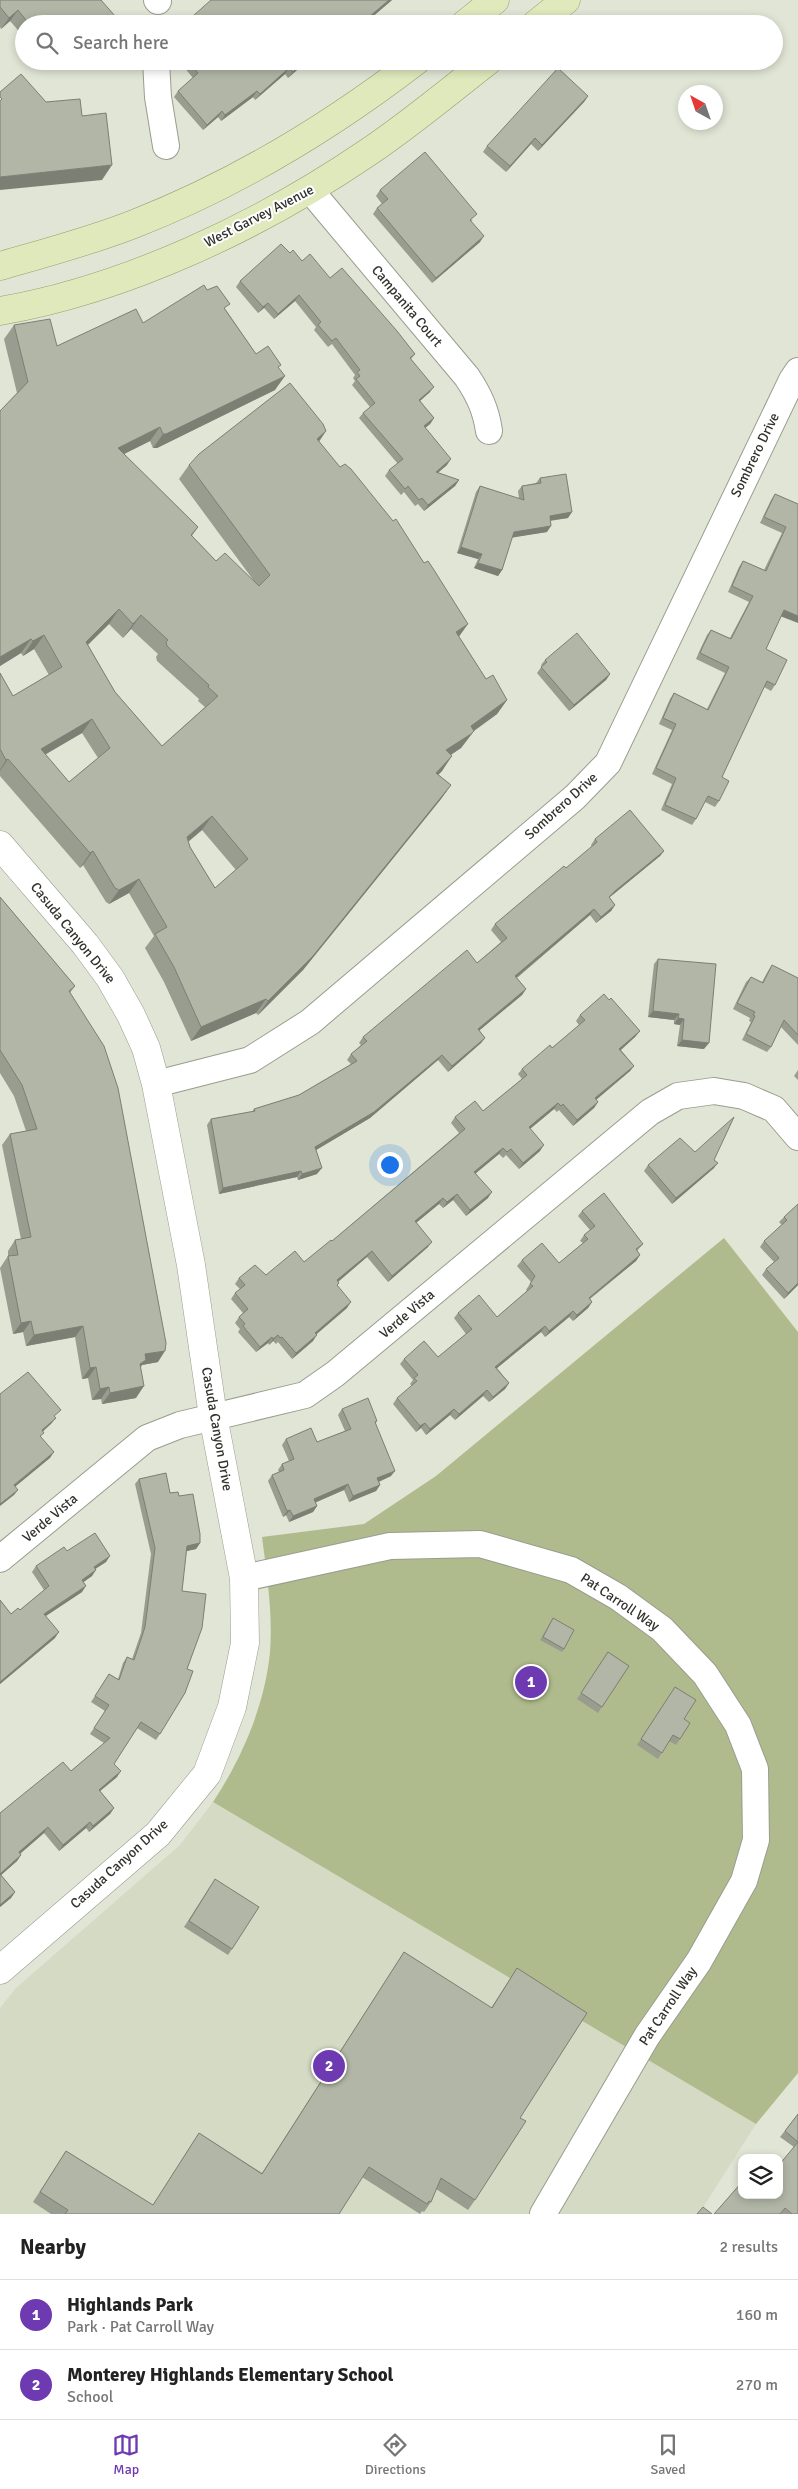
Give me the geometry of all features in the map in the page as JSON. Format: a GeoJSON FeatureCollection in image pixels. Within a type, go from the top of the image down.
{"type":"FeatureCollection","features":[{"type":"Feature","properties":{"kind":"main road"},"geometry":{"type":"LineString","coordinates":[[476,15],[495,0]]}},
{"type":"Feature","properties":{"kind":"main road"},"geometry":{"type":"LineString","coordinates":[[547,15],[566,0]]}},
{"type":"Feature","properties":{"kind":"main road"},"geometry":{"type":"LineString","coordinates":[[0,266],[132,225],[206,193],[310,135],[403,70]]}},
{"type":"Feature","properties":{"kind":"main road","name":"West Garvey Avenue"},"geometry":{"type":"LineString","coordinates":[[0,312],[70,294],[162,262],[246,225],[310,190],[397,132],[476,70]]}},
{"type":"Feature","properties":{"kind":"street"},"geometry":{"type":"LineString","coordinates":[[156,70],[158,97],[166,146]]}},
{"type":"Feature","properties":{"kind":"street","name":"Campanita Court"},"geometry":{"type":"LineString","coordinates":[[310,190],[467,377],[487,414],[489,431]]}},
{"type":"Feature","properties":{"kind":"street","name":"Sombrero Drive"},"geometry":{"type":"LineString","coordinates":[[156,1084],[250,1060],[310,1022],[575,796],[608,763],[798,371]]}},
{"type":"Feature","properties":{"kind":"street","name":"Casuda Canyon Drive"},"geometry":{"type":"LineString","coordinates":[[0,844],[85,944],[110,978],[131,1015],[146,1048],[156,1084],[191,1265],[213,1416],[244,1578],[245,1643],[232,1707],[208,1774],[158,1834],[0,1970]]}},
{"type":"Feature","properties":{"kind":"street","name":"Verde Vista"},"geometry":{"type":"LineString","coordinates":[[0,1559],[147,1438],[180,1425],[213,1416],[270,1405],[305,1395],[335,1374],[650,1112],[678,1096],[714,1091],[744,1096],[774,1110],[798,1137]]}},
{"type":"Feature","properties":{"kind":"street","name":"Pat Carroll Way"},"geometry":{"type":"LineString","coordinates":[[244,1578],[390,1546],[480,1544],[571,1570],[618,1597],[662,1629],[705,1674],[738,1725],[755,1769],[756,1840],[744,1881],[699,1961],[647,2036],[542,2214]]}},
{"type":"Feature","properties":{"kind":"shaded area"},"geometry":{"type":"Polygon","coordinates":[[[213,1802],[756,2124],[702,2209],[697,2214],[0,2214],[0,2008],[16,1988],[180,1845],[213,1802]]]}},
{"type":"Feature","properties":{"kind":"green space"},"geometry":{"type":"Polygon","coordinates":[[[724,1238],[798,1332],[798,2073],[756,2124],[213,1802],[224,1785],[250,1730],[263,1692],[267,1672],[271,1623],[262,1537],[364,1524],[436,1476],[724,1238]]]}},
{"type":"Feature","properties":{"kind":"building"},"geometry":{"type":"Polygon","coordinates":[[[0,0],[101,0],[114,15],[22,15],[18,10],[9,18],[0,7],[0,0]]]}},
{"type":"Feature","properties":{"kind":"building"},"geometry":{"type":"Polygon","coordinates":[[[211,0],[389,0],[371,15],[194,15],[211,0]]]}},
{"type":"Feature","properties":{"kind":"building"},"geometry":{"type":"Polygon","coordinates":[[[196,70],[287,70],[260,94],[257,91],[225,115],[222,111],[207,125],[178,91],[198,73],[196,70]]]}},
{"type":"Feature","properties":{"kind":"building"},"geometry":{"type":"Polygon","coordinates":[[[556,70],[560,70],[588,96],[542,145],[535,138],[510,166],[487,146],[556,70]]]}},
{"type":"Feature","properties":{"kind":"building"},"geometry":{"type":"Polygon","coordinates":[[[21,74],[46,102],[80,99],[82,116],[106,113],[112,165],[0,177],[0,101],[2,99],[0,92],[21,74]]]}},
{"type":"Feature","properties":{"kind":"building"},"geometry":{"type":"Polygon","coordinates":[[[425,152],[477,214],[470,220],[484,236],[436,278],[377,208],[388,199],[380,190],[425,152]]]}},
{"type":"Feature","properties":{"kind":"building"},"geometry":{"type":"Polygon","coordinates":[[[281,244],[290,253],[293,250],[302,261],[310,254],[330,278],[342,268],[415,354],[410,358],[434,387],[419,400],[434,418],[424,426],[451,459],[436,472],[459,480],[428,505],[422,498],[419,500],[408,486],[405,489],[389,470],[403,459],[363,413],[375,403],[356,379],[360,376],[357,372],[360,370],[336,338],[332,341],[318,325],[321,322],[299,295],[278,314],[268,303],[263,307],[240,281],[281,244]]]}},
{"type":"Feature","properties":{"kind":"building"},"geometry":{"type":"Polygon","coordinates":[[[204,285],[207,290],[217,286],[230,304],[224,308],[256,354],[268,346],[281,365],[278,367],[285,376],[166,434],[163,434],[160,427],[118,448],[198,527],[191,535],[216,561],[225,553],[259,586],[270,575],[189,465],[199,454],[290,383],[323,424],[326,431],[317,439],[340,467],[345,464],[351,469],[393,521],[396,519],[424,563],[428,561],[468,624],[456,632],[486,679],[493,675],[507,700],[471,726],[474,731],[471,734],[446,750],[452,756],[436,773],[451,785],[313,956],[268,1001],[266,999],[201,1027],[174,967],[155,934],[167,927],[139,879],[119,890],[115,888],[93,851],[90,853],[8,759],[6,760],[0,749],[0,673],[13,696],[62,667],[44,635],[33,641],[31,639],[0,657],[0,411],[28,382],[14,325],[50,319],[57,346],[136,309],[143,323],[204,285]],[[119,609],[86,642],[115,692],[162,746],[218,696],[208,687],[209,685],[167,646],[166,642],[168,640],[141,615],[133,624],[119,609]],[[92,719],[41,749],[69,782],[110,748],[92,719]],[[212,816],[187,837],[190,847],[215,888],[248,859],[212,816]]]}},
{"type":"Feature","properties":{"kind":"building"},"geometry":{"type":"Polygon","coordinates":[[[566,474],[572,512],[550,516],[551,526],[514,532],[502,570],[478,563],[482,554],[461,547],[480,486],[524,500],[522,486],[541,483],[540,478],[566,474]]]}},
{"type":"Feature","properties":{"kind":"building"},"geometry":{"type":"Polygon","coordinates":[[[775,494],[798,504],[798,616],[784,610],[766,649],[787,660],[775,685],[767,681],[722,777],[729,781],[719,801],[708,796],[696,819],[665,805],[676,778],[656,768],[676,724],[663,718],[674,693],[708,710],[729,667],[700,653],[711,630],[731,639],[753,596],[732,586],[743,561],[766,571],[786,527],[764,517],[775,494]]]}},
{"type":"Feature","properties":{"kind":"building"},"geometry":{"type":"Polygon","coordinates":[[[577,633],[610,674],[574,705],[541,667],[547,662],[545,660],[577,633]]]}},
{"type":"Feature","properties":{"kind":"building"},"geometry":{"type":"Polygon","coordinates":[[[630,810],[664,851],[609,897],[615,905],[601,917],[594,909],[515,976],[526,989],[478,1029],[485,1038],[452,1066],[442,1055],[374,1112],[315,1147],[322,1168],[302,1174],[301,1171],[223,1188],[211,1119],[255,1111],[254,1109],[299,1095],[357,1061],[351,1054],[367,1041],[363,1037],[467,950],[477,963],[507,938],[495,924],[564,866],[566,868],[597,842],[595,839],[630,810]]]}},
{"type":"Feature","properties":{"kind":"building"},"geometry":{"type":"Polygon","coordinates":[[[0,897],[75,986],[69,991],[104,1046],[118,1088],[166,1343],[165,1351],[145,1354],[146,1360],[140,1364],[144,1386],[110,1393],[109,1387],[100,1389],[96,1367],[90,1368],[83,1326],[34,1335],[31,1321],[21,1323],[8,1256],[18,1255],[15,1240],[31,1237],[10,1134],[37,1129],[22,1085],[0,1050],[0,897]]]}},
{"type":"Feature","properties":{"kind":"building"},"geometry":{"type":"Polygon","coordinates":[[[658,959],[716,964],[709,1043],[682,1040],[684,1019],[678,1018],[679,1014],[653,1011],[658,959]]]}},
{"type":"Feature","properties":{"kind":"building"},"geometry":{"type":"Polygon","coordinates":[[[772,965],[798,978],[798,1035],[784,1020],[771,1047],[746,1034],[755,1016],[753,1015],[755,1012],[737,1003],[751,977],[763,983],[772,965]]]}},
{"type":"Feature","properties":{"kind":"building"},"geometry":{"type":"Polygon","coordinates":[[[604,994],[609,1000],[611,998],[640,1031],[619,1049],[634,1066],[595,1098],[598,1102],[577,1120],[563,1104],[561,1106],[558,1103],[529,1127],[544,1145],[523,1163],[511,1149],[507,1152],[503,1148],[474,1172],[492,1192],[470,1210],[457,1194],[447,1202],[443,1198],[415,1221],[432,1242],[392,1276],[372,1251],[337,1280],[339,1283],[337,1285],[351,1302],[315,1333],[317,1335],[296,1353],[278,1335],[273,1339],[272,1337],[260,1347],[243,1326],[245,1324],[239,1317],[248,1309],[235,1293],[245,1285],[239,1278],[255,1265],[266,1275],[295,1251],[304,1262],[332,1241],[465,1129],[455,1117],[475,1101],[483,1111],[527,1075],[522,1069],[550,1045],[552,1048],[585,1020],[580,1015],[604,994]]]}},
{"type":"Feature","properties":{"kind":"building"},"geometry":{"type":"Polygon","coordinates":[[[734,1117],[714,1160],[718,1163],[676,1198],[648,1165],[680,1138],[695,1152],[734,1117]]]}},
{"type":"Feature","properties":{"kind":"building"},"geometry":{"type":"Polygon","coordinates":[[[604,1193],[643,1244],[636,1249],[640,1255],[589,1298],[592,1302],[577,1315],[573,1311],[549,1331],[545,1326],[495,1367],[509,1383],[493,1397],[487,1390],[459,1414],[454,1409],[430,1429],[425,1423],[420,1426],[397,1398],[417,1381],[414,1378],[418,1375],[404,1359],[424,1341],[438,1357],[472,1329],[458,1313],[479,1295],[497,1317],[533,1286],[530,1284],[535,1276],[522,1260],[542,1243],[559,1263],[588,1239],[584,1235],[595,1226],[582,1211],[604,1193]]]}},
{"type":"Feature","properties":{"kind":"building"},"geometry":{"type":"Polygon","coordinates":[[[798,1204],[798,1283],[788,1293],[766,1269],[779,1258],[764,1241],[787,1220],[784,1217],[798,1204]]]}},
{"type":"Feature","properties":{"kind":"building"},"geometry":{"type":"Polygon","coordinates":[[[28,1372],[61,1410],[54,1416],[56,1418],[42,1430],[44,1433],[40,1436],[54,1452],[14,1485],[18,1490],[0,1504],[0,1394],[28,1372]]]}},
{"type":"Feature","properties":{"kind":"building"},"geometry":{"type":"Polygon","coordinates":[[[368,1398],[377,1421],[375,1422],[395,1471],[377,1478],[380,1485],[353,1496],[348,1484],[314,1499],[317,1506],[293,1516],[290,1510],[287,1511],[272,1475],[284,1470],[282,1464],[294,1459],[286,1439],[311,1428],[317,1442],[351,1429],[342,1409],[368,1398]]]}},
{"type":"Feature","properties":{"kind":"building"},"geometry":{"type":"Polygon","coordinates":[[[166,1473],[170,1493],[178,1492],[179,1496],[193,1494],[200,1534],[200,1543],[187,1546],[182,1591],[206,1594],[202,1628],[187,1669],[193,1671],[185,1693],[160,1734],[141,1722],[114,1764],[121,1771],[99,1790],[114,1808],[93,1826],[90,1822],[63,1845],[48,1827],[19,1852],[21,1855],[0,1874],[0,1813],[63,1762],[71,1771],[110,1738],[94,1728],[109,1705],[95,1696],[109,1674],[119,1680],[127,1657],[134,1660],[145,1627],[155,1548],[139,1479],[166,1473]]]}},
{"type":"Feature","properties":{"kind":"building"},"geometry":{"type":"Polygon","coordinates":[[[95,1533],[110,1556],[94,1567],[96,1570],[82,1580],[86,1586],[44,1614],[59,1632],[0,1682],[0,1600],[11,1614],[18,1608],[20,1610],[49,1586],[36,1566],[64,1547],[67,1551],[95,1533]]]}},
{"type":"Feature","properties":{"kind":"building"},"geometry":{"type":"Polygon","coordinates":[[[553,1618],[574,1630],[564,1649],[543,1637],[553,1618]]]}},
{"type":"Feature","properties":{"kind":"building"},"geometry":{"type":"Polygon","coordinates":[[[608,1652],[629,1666],[602,1707],[581,1693],[608,1652]]]}},
{"type":"Feature","properties":{"kind":"building"},"geometry":{"type":"Polygon","coordinates":[[[675,1687],[696,1700],[684,1719],[690,1723],[680,1739],[673,1735],[662,1753],[641,1739],[675,1687]]]}},
{"type":"Feature","properties":{"kind":"building"},"geometry":{"type":"Polygon","coordinates":[[[0,1874],[15,1892],[0,1905],[0,1874]]]}},
{"type":"Feature","properties":{"kind":"building"},"geometry":{"type":"Polygon","coordinates":[[[215,1879],[259,1907],[232,1949],[189,1921],[215,1879]]]}},
{"type":"Feature","properties":{"kind":"building"},"geometry":{"type":"Polygon","coordinates":[[[404,1952],[492,2008],[517,1968],[587,2013],[520,2118],[526,2121],[475,2200],[441,2178],[431,2202],[429,2201],[427,2204],[369,2167],[339,2214],[65,2214],[68,2210],[40,2192],[66,2151],[153,2205],[199,2133],[262,2174],[404,1952]]]}},
{"type":"Feature","properties":{"kind":"building"},"geometry":{"type":"Polygon","coordinates":[[[798,2114],[798,2142],[785,2131],[798,2114]]]}},
{"type":"Feature","properties":{"kind":"building"},"geometry":{"type":"Polygon","coordinates":[[[798,2142],[798,2214],[792,2214],[785,2208],[780,2214],[714,2214],[738,2187],[738,2199],[783,2199],[783,2160],[798,2142]]]}},
{"type":"Feature","properties":{"kind":"building"},"geometry":{"type":"Polygon","coordinates":[[[703,2207],[712,2214],[697,2214],[703,2207]]]}},
{"type":"Feature","properties":{"kind":"place","name":"Highlands Park"},"geometry":{"type":"Point","coordinates":[531,1682]}},
{"type":"Feature","properties":{"kind":"place","name":"Monterey Highlands Elementary School"},"geometry":{"type":"Point","coordinates":[329,2066]}}]}
